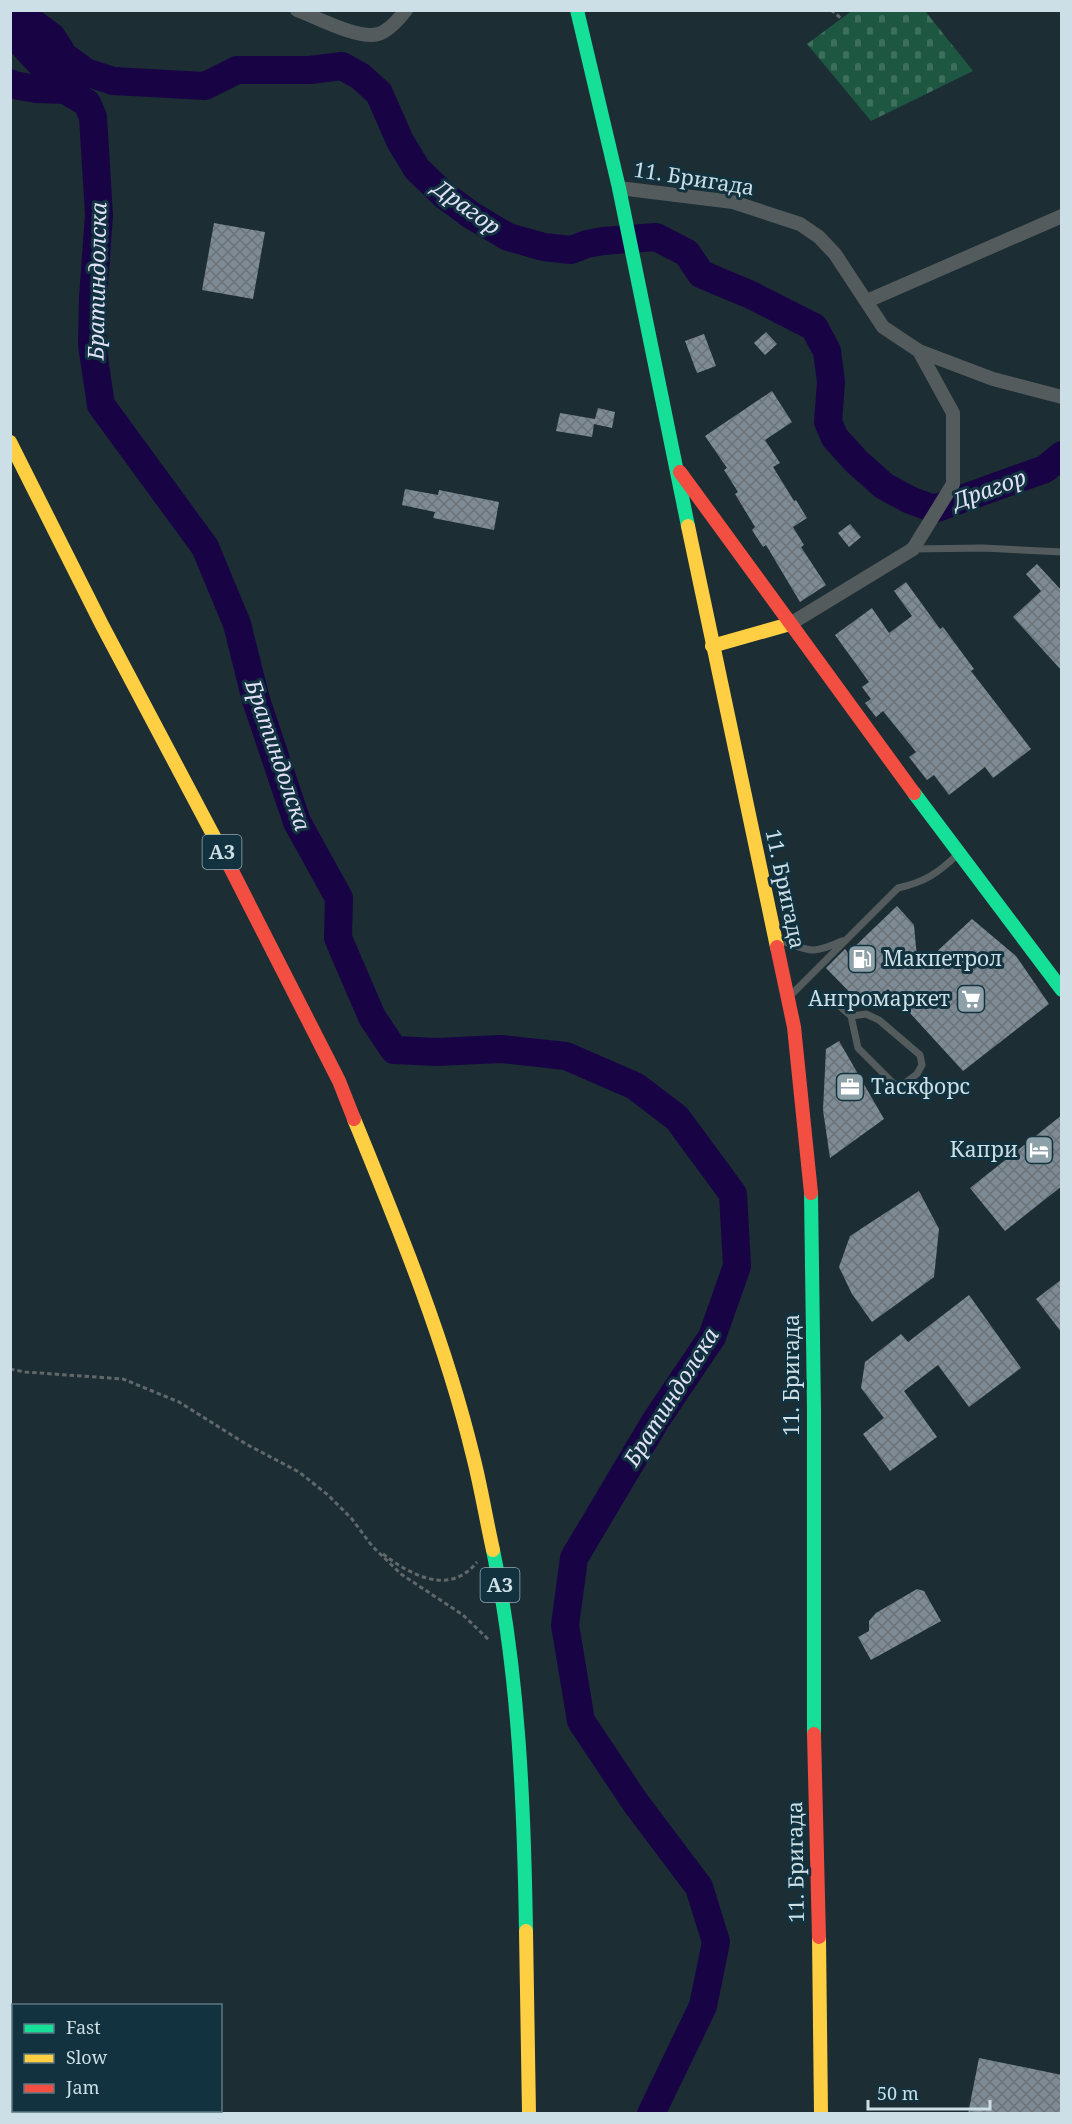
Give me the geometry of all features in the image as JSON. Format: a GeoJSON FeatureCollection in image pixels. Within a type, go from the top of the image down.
{"type":"FeatureCollection","features":[{"type":"Feature","properties":{"kind":"main road","name":"11. Бригада"},"geometry":{"type":"LineString","coordinates":[[577,10],[619,188],[712,646],[794,1027],[811,1178],[814,1410],[813,1708],[821,2000],[821,2114]]}},
{"type":"Feature","properties":{"kind":"main road","name":"A3"},"geometry":{"type":"LineString","coordinates":[[10,442],[102,625],[259,921],[339,1081],[396,1222],[439,1340],[473,1455],[500,1583],[515,1701],[525,1860],[529,2114]]}},
{"type":"Feature","properties":{"kind":"main road","name":"11. Бригада"},"geometry":{"type":"LineString","coordinates":[[675,464],[790,624],[1062,990]]}},
{"type":"Feature","properties":{"kind":"main road","name":"11. Бригада"},"geometry":{"type":"LineString","coordinates":[[712,646],[790,624]]}},
{"type":"Feature","properties":{"kind":"street"},"geometry":{"type":"LineString","coordinates":[[297,10],[361,34],[378,34],[397,22],[406,10]]}},
{"type":"Feature","properties":{"kind":"street","name":"11. Бригада"},"geometry":{"type":"LineString","coordinates":[[619,188],[733,202],[800,224],[827,245],[884,327],[919,351],[993,379],[1062,397]]}},
{"type":"Feature","properties":{"kind":"street"},"geometry":{"type":"LineString","coordinates":[[867,301],[1062,216]]}},
{"type":"Feature","properties":{"kind":"street","name":"11. Бригада"},"geometry":{"type":"LineString","coordinates":[[790,624],[913,549],[953,484],[952,413],[919,351]]}},
{"type":"Feature","properties":{"kind":"lane"},"geometry":{"type":"LineString","coordinates":[[913,549],[983,548],[1062,552]]}},
{"type":"Feature","properties":{"kind":"lane"},"geometry":{"type":"LineString","coordinates":[[788,998],[898,888],[921,882],[935,874],[959,853]]}},
{"type":"Feature","properties":{"kind":"lane"},"geometry":{"type":"LineString","coordinates":[[774,938],[810,951],[821,950],[847,939]]}},
{"type":"Feature","properties":{"kind":"lane"},"geometry":{"type":"LineString","coordinates":[[829,997],[851,1016],[858,1048],[894,1084],[902,1084],[917,1074],[922,1065],[920,1055],[892,1030],[866,1014],[851,1016]]}},
{"type":"Feature","properties":{"kind":"path"},"geometry":{"type":"LineString","coordinates":[[831,10],[842,19]]}},
{"type":"Feature","properties":{"kind":"path"},"geometry":{"type":"LineString","coordinates":[[10,1369],[123,1379],[179,1402],[246,1444],[299,1472],[328,1495],[352,1519],[372,1546],[401,1574],[463,1615],[489,1639],[492,1648]]}},
{"type":"Feature","properties":{"kind":"path"},"geometry":{"type":"LineString","coordinates":[[372,1546],[400,1567],[426,1579],[449,1581],[469,1572],[482,1557]]}},
{"type":"Feature","properties":{"kind":"green space"},"geometry":{"type":"Polygon","coordinates":[[[853,10],[925,11],[973,71],[871,121],[807,44],[853,10]]]}},
{"type":"Feature","properties":{"kind":"building"},"geometry":{"type":"Polygon","coordinates":[[[214,223],[265,232],[253,299],[202,290],[214,223]]]}},
{"type":"Feature","properties":{"kind":"building"},"geometry":{"type":"Polygon","coordinates":[[[766,332],[777,344],[765,355],[754,343],[766,332]]]}},
{"type":"Feature","properties":{"kind":"building"},"geometry":{"type":"Polygon","coordinates":[[[704,334],[716,366],[697,373],[685,341],[704,334]]]}},
{"type":"Feature","properties":{"kind":"building"},"geometry":{"type":"Polygon","coordinates":[[[772,391],[792,422],[765,440],[780,463],[773,467],[807,518],[793,527],[804,545],[801,547],[826,585],[800,602],[766,545],[763,547],[752,530],[755,527],[735,494],[738,492],[724,470],[727,468],[705,436],[772,391]]]}},
{"type":"Feature","properties":{"kind":"building"},"geometry":{"type":"Polygon","coordinates":[[[598,408],[615,412],[612,428],[594,424],[592,437],[556,431],[560,413],[595,419],[598,408]]]}},
{"type":"Feature","properties":{"kind":"building"},"geometry":{"type":"Polygon","coordinates":[[[405,489],[438,495],[439,490],[499,502],[494,530],[433,518],[435,512],[402,505],[405,489]]]}},
{"type":"Feature","properties":{"kind":"building"},"geometry":{"type":"Polygon","coordinates":[[[850,524],[861,537],[849,547],[838,533],[850,524]]]}},
{"type":"Feature","properties":{"kind":"building"},"geometry":{"type":"Polygon","coordinates":[[[1037,564],[1062,591],[1062,671],[1013,617],[1041,591],[1026,574],[1037,564]]]}},
{"type":"Feature","properties":{"kind":"building"},"geometry":{"type":"Polygon","coordinates":[[[906,582],[940,629],[943,627],[974,669],[971,671],[1031,749],[993,778],[985,767],[949,795],[934,775],[927,780],[909,757],[916,752],[883,711],[876,717],[865,703],[871,699],[862,687],[869,682],[835,635],[872,608],[889,633],[912,616],[894,591],[906,582]]]}},
{"type":"Feature","properties":{"kind":"building","name":"Ангромаркет"},"geometry":{"type":"Polygon","coordinates":[[[897,906],[914,925],[918,969],[972,919],[1016,956],[1049,1004],[963,1071],[888,989],[865,1008],[826,968],[845,949],[848,953],[897,906]]]}},
{"type":"Feature","properties":{"kind":"building"},"geometry":{"type":"Polygon","coordinates":[[[839,1041],[884,1119],[830,1158],[823,1110],[826,1049],[839,1041]]]}},
{"type":"Feature","properties":{"kind":"building","name":"Капри"},"geometry":{"type":"Polygon","coordinates":[[[1062,1115],[1062,1186],[1005,1231],[970,1188],[1062,1115]]]}},
{"type":"Feature","properties":{"kind":"building"},"geometry":{"type":"Polygon","coordinates":[[[919,1191],[939,1229],[934,1277],[872,1322],[852,1294],[839,1267],[850,1236],[919,1191]]]}},
{"type":"Feature","properties":{"kind":"building"},"geometry":{"type":"Polygon","coordinates":[[[1062,1279],[1062,1333],[1036,1299],[1062,1279]]]}},
{"type":"Feature","properties":{"kind":"building"},"geometry":{"type":"Polygon","coordinates":[[[969,1295],[1021,1368],[969,1407],[938,1365],[904,1391],[937,1437],[890,1471],[863,1434],[884,1418],[861,1388],[865,1362],[901,1334],[908,1342],[969,1295]]]}},
{"type":"Feature","properties":{"kind":"building"},"geometry":{"type":"Polygon","coordinates":[[[917,1589],[924,1591],[941,1621],[871,1660],[858,1637],[869,1631],[869,1621],[876,1613],[917,1589]]]}},
{"type":"Feature","properties":{"kind":"building"},"geometry":{"type":"Polygon","coordinates":[[[979,2058],[1062,2075],[1062,2114],[968,2114],[979,2058]]]}},
{"type":"Feature","properties":{"kind":"waterway","name":"Драгор"},"geometry":{"type":"LineString","coordinates":[[16,10],[52,37],[64,56],[86,72],[113,81],[205,86],[237,70],[310,70],[342,66],[360,76],[379,93],[400,141],[417,169],[444,195],[471,215],[508,237],[544,247],[571,250],[603,241],[656,237],[687,253],[701,274],[751,295],[814,327],[827,351],[831,382],[828,422],[835,438],[884,486],[910,500],[934,509],[1045,469],[1062,455]]}},
{"type":"Feature","properties":{"kind":"waterway","name":"Братиндолска"},"geometry":{"type":"LineString","coordinates":[[10,31],[40,63],[58,76],[65,90]]}},
{"type":"Feature","properties":{"kind":"waterway","name":"Братиндолска"},"geometry":{"type":"LineString","coordinates":[[10,83],[36,89],[65,90],[87,103],[93,117],[99,215],[92,345],[101,405],[205,547],[237,624],[256,700],[297,822],[339,898],[338,938],[372,1017],[394,1050],[437,1052],[501,1049],[566,1056],[635,1086],[677,1118],[733,1194],[737,1266],[712,1337],[656,1420],[574,1558],[565,1625],[581,1721],[635,1802],[699,1887],[716,1942],[703,2006],[651,2114]]}},
{"type":"Feature","properties":{"kind":"traffic: fast"},"geometry":{"type":"LineString","coordinates":[[577,10],[619,188],[688,526]]}},
{"type":"Feature","properties":{"kind":"traffic: fast"},"geometry":{"type":"LineString","coordinates":[[914,793],[1062,990]]}},
{"type":"Feature","properties":{"kind":"traffic: fast"},"geometry":{"type":"LineString","coordinates":[[811,1193],[814,1734]]}},
{"type":"Feature","properties":{"kind":"traffic: fast"},"geometry":{"type":"LineString","coordinates":[[493,1550],[509,1644],[514,1692],[522,1788],[526,1931]]}},
{"type":"Feature","properties":{"kind":"traffic: slow"},"geometry":{"type":"LineString","coordinates":[[10,442],[102,625],[228,863]]}},
{"type":"Feature","properties":{"kind":"traffic: slow"},"geometry":{"type":"LineString","coordinates":[[688,526],[777,947]]}},
{"type":"Feature","properties":{"kind":"traffic: slow"},"geometry":{"type":"LineString","coordinates":[[712,646],[790,624]]}},
{"type":"Feature","properties":{"kind":"traffic: slow"},"geometry":{"type":"LineString","coordinates":[[354,1119],[404,1243],[449,1370],[476,1468],[493,1550]]}},
{"type":"Feature","properties":{"kind":"traffic: slow"},"geometry":{"type":"LineString","coordinates":[[526,1931],[529,2114]]}},
{"type":"Feature","properties":{"kind":"traffic: slow"},"geometry":{"type":"LineString","coordinates":[[819,1937],[821,2114]]}},
{"type":"Feature","properties":{"kind":"traffic: jam"},"geometry":{"type":"LineString","coordinates":[[680,472],[914,793]]}},
{"type":"Feature","properties":{"kind":"traffic: jam"},"geometry":{"type":"LineString","coordinates":[[228,863],[339,1081],[354,1119]]}},
{"type":"Feature","properties":{"kind":"traffic: jam"},"geometry":{"type":"LineString","coordinates":[[777,947],[794,1027],[811,1193]]}},
{"type":"Feature","properties":{"kind":"traffic: jam"},"geometry":{"type":"LineString","coordinates":[[814,1734],[819,1937]]}},
{"type":"Feature","properties":{"kind":"place","name":"Макпетрол"},"geometry":{"type":"Point","coordinates":[862,959]}},
{"type":"Feature","properties":{"kind":"place","name":"Ангромаркет"},"geometry":{"type":"Point","coordinates":[971,999]}},
{"type":"Feature","properties":{"kind":"place","name":"Таскфорс"},"geometry":{"type":"Point","coordinates":[850,1087]}},
{"type":"Feature","properties":{"kind":"place","name":"Капри"},"geometry":{"type":"Point","coordinates":[1039,1150]}}]}
